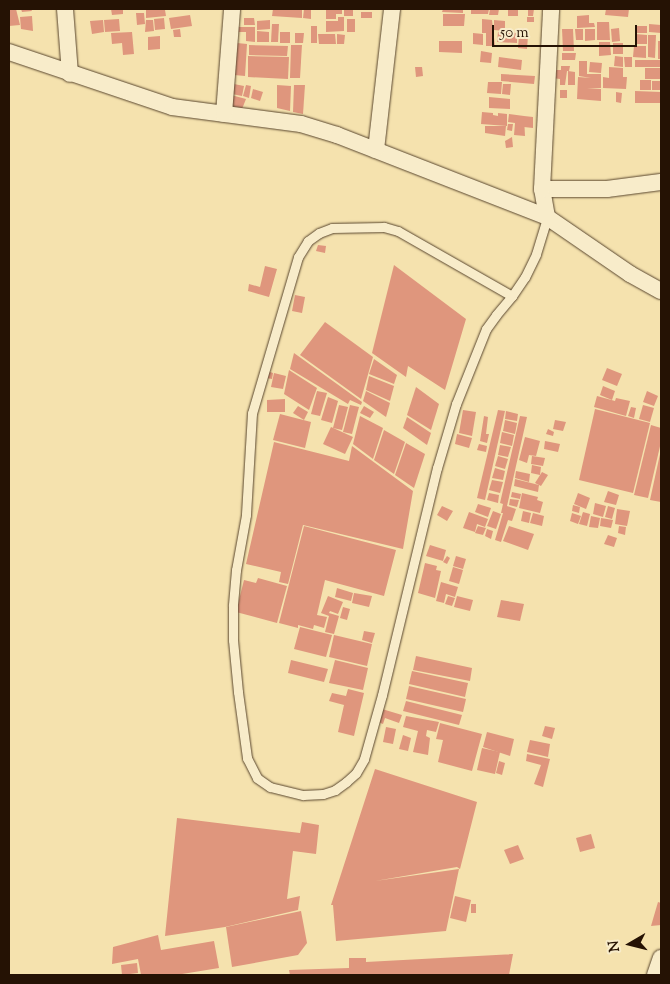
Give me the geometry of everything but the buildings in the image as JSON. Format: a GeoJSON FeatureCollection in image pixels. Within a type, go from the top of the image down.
{"type":"FeatureCollection","features":[{"type":"Feature","properties":{"kind":"street"},"geometry":{"type":"LineString","coordinates":[[65,9],[70,74]]}},
{"type":"Feature","properties":{"kind":"street"},"geometry":{"type":"LineString","coordinates":[[224,114],[232,9]]}},
{"type":"Feature","properties":{"kind":"street"},"geometry":{"type":"LineString","coordinates":[[376,150],[392,9]]}},
{"type":"Feature","properties":{"kind":"street"},"geometry":{"type":"LineString","coordinates":[[546,217],[542,189],[551,9]]}},
{"type":"Feature","properties":{"kind":"street"},"geometry":{"type":"LineString","coordinates":[[9,52],[172,107],[301,124],[376,150],[546,217],[630,274],[661,291]]}},
{"type":"Feature","properties":{"kind":"street"},"geometry":{"type":"LineString","coordinates":[[542,189],[607,189],[661,182]]}},
{"type":"Feature","properties":{"kind":"street"},"geometry":{"type":"LineString","coordinates":[[655,975],[661,958]]}},
{"type":"Feature","properties":{"kind":"lane"},"geometry":{"type":"LineString","coordinates":[[512,296],[398,231],[384,227],[332,228],[319,233],[308,241],[298,257],[252,413],[246,515],[234,606],[238,692],[247,758],[257,778],[270,787],[303,795],[323,794],[334,790],[346,782],[356,773],[364,759],[382,695],[437,468],[456,404],[486,329],[512,296],[525,277],[536,254],[546,217]]}}]}
